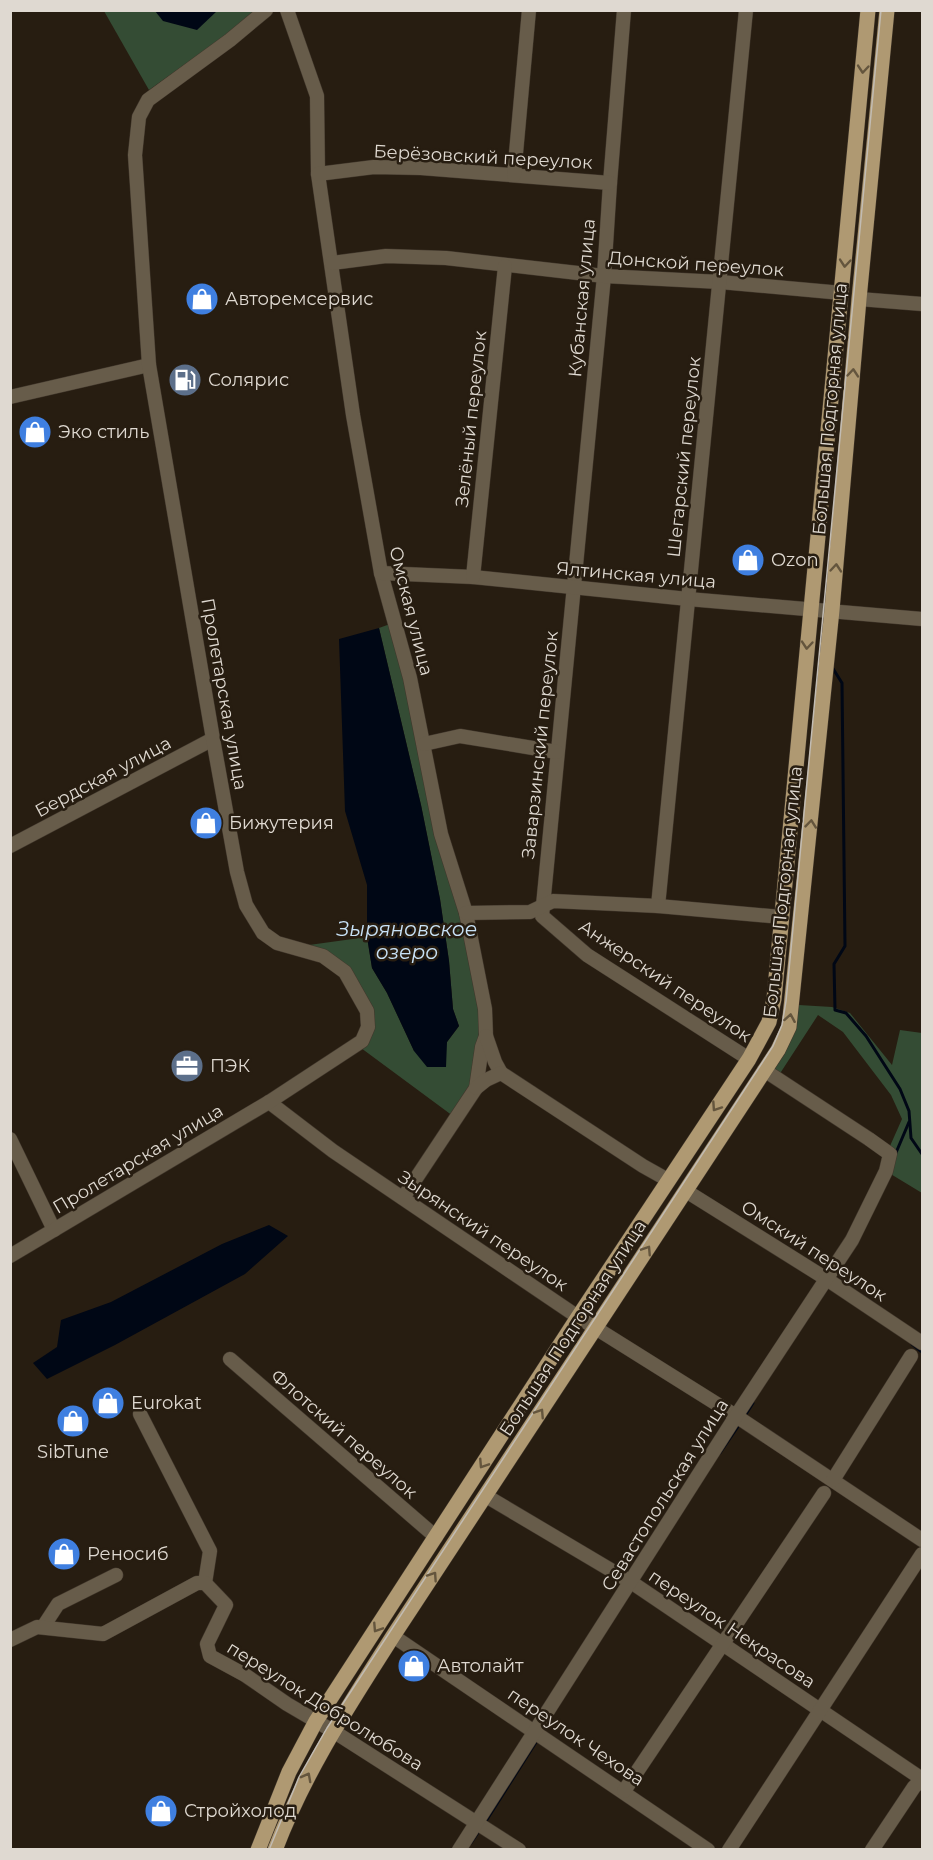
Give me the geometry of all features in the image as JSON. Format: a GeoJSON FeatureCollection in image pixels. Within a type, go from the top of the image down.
{"type":"FeatureCollection","features":[{"type":"Feature","properties":{"kind":"main road","name":"Большая Подгорная улица"},"geometry":{"type":"LineString","coordinates":[[258,1850],[290,1772],[316,1721],[748,1059],[768,1022],[774,999],[868,10]]}},
{"type":"Feature","properties":{"kind":"main road","name":"Большая Подгорная улица"},"geometry":{"type":"LineString","coordinates":[[275,1850],[304,1780],[333,1731],[778,1050],[789,1027],[832,610],[887,10]]}},
{"type":"Feature","properties":{"kind":"street","name":"Пролетарская улица"},"geometry":{"type":"LineString","coordinates":[[10,1256],[269,1102],[362,1041],[368,1027],[367,1011],[345,972],[323,956],[277,943],[262,933],[246,905],[237,872],[213,740],[149,365],[135,155],[139,117],[148,100],[230,40],[266,10]]}},
{"type":"Feature","properties":{"kind":"street","name":"Омская улица"},"geometry":{"type":"LineString","coordinates":[[287,10],[317,96],[318,174],[353,415],[381,573],[410,678],[441,834],[466,913],[485,1009],[486,1036],[482,1047],[476,1088],[403,1198]]}},
{"type":"Feature","properties":{"kind":"street"},"geometry":{"type":"LineString","coordinates":[[514,175],[529,10]]}},
{"type":"Feature","properties":{"kind":"street","name":"Кубанская улица"},"geometry":{"type":"LineString","coordinates":[[575,588],[581,498],[604,276],[609,183],[624,10]]}},
{"type":"Feature","properties":{"kind":"street","name":"Шегарский переулок"},"geometry":{"type":"LineString","coordinates":[[657,906],[746,10]]}},
{"type":"Feature","properties":{"kind":"street","name":"Берёзовский переулок"},"geometry":{"type":"LineString","coordinates":[[318,174],[374,167],[609,183]]}},
{"type":"Feature","properties":{"kind":"street","name":"Донской переулок"},"geometry":{"type":"LineString","coordinates":[[332,263],[386,256],[446,258],[604,276],[720,282],[842,293]]}},
{"type":"Feature","properties":{"kind":"street","name":"Зелёный переулок"},"geometry":{"type":"LineString","coordinates":[[473,577],[505,266]]}},
{"type":"Feature","properties":{"kind":"street"},"geometry":{"type":"LineString","coordinates":[[859,299],[922,304]]}},
{"type":"Feature","properties":{"kind":"street"},"geometry":{"type":"LineString","coordinates":[[10,397],[149,365]]}},
{"type":"Feature","properties":{"kind":"street","name":"Ялтинская улица"},"geometry":{"type":"LineString","coordinates":[[381,573],[473,577],[688,599],[922,619]]}},
{"type":"Feature","properties":{"kind":"street","name":"Заварзинский переулок"},"geometry":{"type":"LineString","coordinates":[[543,906],[575,588]]}},
{"type":"Feature","properties":{"kind":"street"},"geometry":{"type":"LineString","coordinates":[[424,744],[460,736],[557,752]]}},
{"type":"Feature","properties":{"kind":"street","name":"Бердская улица"},"geometry":{"type":"LineString","coordinates":[[10,846],[213,740]]}},
{"type":"Feature","properties":{"kind":"street"},"geometry":{"type":"LineString","coordinates":[[466,913],[531,912],[553,901],[657,906],[781,916]]}},
{"type":"Feature","properties":{"kind":"street","name":"Анжерский переулок"},"geometry":{"type":"LineString","coordinates":[[543,906],[542,916],[587,955],[748,1059]]}},
{"type":"Feature","properties":{"kind":"street"},"geometry":{"type":"LineString","coordinates":[[486,1036],[501,1073],[668,1180]]}},
{"type":"Feature","properties":{"kind":"street","name":"Севастопольская улица"},"geometry":{"type":"LineString","coordinates":[[459,1850],[736,1416],[852,1240],[886,1171],[890,1154],[764,1070]]}},
{"type":"Feature","properties":{"kind":"street"},"geometry":{"type":"LineString","coordinates":[[476,1088],[501,1073]]}},
{"type":"Feature","properties":{"kind":"street","name":"Зырянский переулок"},"geometry":{"type":"LineString","coordinates":[[269,1102],[333,1151],[578,1317],[736,1416],[922,1540]]}},
{"type":"Feature","properties":{"kind":"street"},"geometry":{"type":"LineString","coordinates":[[10,1139],[54,1230]]}},
{"type":"Feature","properties":{"kind":"street","name":"Омский переулок"},"geometry":{"type":"LineString","coordinates":[[686,1191],[922,1342]]}},
{"type":"Feature","properties":{"kind":"street"},"geometry":{"type":"LineString","coordinates":[[833,1480],[911,1356]]}},
{"type":"Feature","properties":{"kind":"street","name":"Флотский переулок"},"geometry":{"type":"LineString","coordinates":[[230,1359],[436,1537]]}},
{"type":"Feature","properties":{"kind":"street"},"geometry":{"type":"LineString","coordinates":[[10,1641],[38,1627],[103,1634],[197,1583],[205,1583],[210,1551],[140,1414]]}},
{"type":"Feature","properties":{"kind":"street"},"geometry":{"type":"LineString","coordinates":[[624,1791],[824,1493]]}},
{"type":"Feature","properties":{"kind":"street","name":"переулок Некрасова"},"geometry":{"type":"LineString","coordinates":[[486,1496],[631,1582],[722,1646],[922,1779]]}},
{"type":"Feature","properties":{"kind":"street"},"geometry":{"type":"LineString","coordinates":[[729,1850],[922,1554]]}},
{"type":"Feature","properties":{"kind":"street"},"geometry":{"type":"LineString","coordinates":[[43,1628],[58,1604],[116,1575]]}},
{"type":"Feature","properties":{"kind":"street","name":"переулок Добролюбова"},"geometry":{"type":"LineString","coordinates":[[205,1583],[226,1605],[207,1644],[210,1656],[245,1675],[287,1704],[478,1822],[519,1850]]}},
{"type":"Feature","properties":{"kind":"street","name":"переулок Чехова"},"geometry":{"type":"LineString","coordinates":[[393,1636],[708,1850]]}},
{"type":"Feature","properties":{"kind":"street"},"geometry":{"type":"LineString","coordinates":[[872,1850],[914,1787],[922,1779]]}},
{"type":"Feature","properties":{"kind":"green space"},"geometry":{"type":"Polygon","coordinates":[[[104,11],[255,11],[226,35],[149,90],[104,11]]]}},
{"type":"Feature","properties":{"kind":"green space"},"geometry":{"type":"Polygon","coordinates":[[[390,624],[463,913],[482,1012],[473,1088],[453,1116],[361,1048],[366,1045],[375,1028],[372,1010],[325,951],[309,945],[367,937],[372,968],[387,993],[414,1051],[447,1042],[459,1026],[453,1009],[440,899],[421,805],[379,628],[390,624]]]}},
{"type":"Feature","properties":{"kind":"green space"},"geometry":{"type":"Polygon","coordinates":[[[799,1005],[832,1007],[850,1013],[892,1065],[900,1030],[922,1033],[922,1193],[889,1173],[890,1146],[902,1119],[891,1095],[843,1032],[818,1015],[779,1075],[769,1069],[793,1027],[799,1005]]]}},
{"type":"Feature","properties":{"kind":"water"},"geometry":{"type":"Polygon","coordinates":[[[155,11],[217,11],[197,30],[163,21],[155,11]]]}},
{"type":"Feature","properties":{"kind":"water","name":"Зыряновское озеро"},"geometry":{"type":"Polygon","coordinates":[[[379,628],[421,805],[440,899],[453,1009],[459,1026],[447,1042],[446,1067],[427,1067],[414,1051],[387,993],[372,968],[367,937],[367,885],[345,811],[339,639],[379,628]]]}},
{"type":"Feature","properties":{"kind":"water"},"geometry":{"type":"Polygon","coordinates":[[[269,1225],[288,1236],[245,1274],[115,1345],[47,1379],[33,1363],[57,1347],[61,1320],[111,1302],[222,1244],[269,1225]]]}},
{"type":"Feature","properties":{"kind":"waterway"},"geometry":{"type":"LineString","coordinates":[[832,667],[842,683],[845,946],[834,964],[835,1010],[846,1013],[866,1036],[900,1089],[909,1111],[911,1138],[922,1154]]}},
{"type":"Feature","properties":{"kind":"waterway"},"geometry":{"type":"LineString","coordinates":[[895,1155],[909,1122]]}},
{"type":"Feature","properties":{"kind":"waterway"},"geometry":{"type":"LineString","coordinates":[[912,1344],[922,1352]]}},
{"type":"Feature","properties":{"kind":"waterway"},"geometry":{"type":"LineString","coordinates":[[746,1414],[753,1403]]}},
{"type":"Feature","properties":{"kind":"waterway"},"geometry":{"type":"LineString","coordinates":[[720,1453],[740,1425]]}},
{"type":"Feature","properties":{"kind":"waterway"},"geometry":{"type":"LineString","coordinates":[[486,1821],[538,1739]]}},
{"type":"Feature","properties":{"kind":"waterway"},"geometry":{"type":"LineString","coordinates":[[471,1843],[479,1831]]}},
{"type":"Feature","properties":{"kind":"tram line"},"geometry":{"type":"LineString","coordinates":[[269,1850],[299,1777],[327,1728],[773,1046],[782,1025],[881,10]]}},
{"type":"Feature","properties":{"kind":"place","name":"Авторемсервис"},"geometry":{"type":"Point","coordinates":[202,299]}},
{"type":"Feature","properties":{"kind":"place","name":"Солярис"},"geometry":{"type":"Point","coordinates":[185,380]}},
{"type":"Feature","properties":{"kind":"place","name":"Эко стиль"},"geometry":{"type":"Point","coordinates":[35,432]}},
{"type":"Feature","properties":{"kind":"place","name":"Ozon"},"geometry":{"type":"Point","coordinates":[748,560]}},
{"type":"Feature","properties":{"kind":"place","name":"Бижутерия"},"geometry":{"type":"Point","coordinates":[206,823]}},
{"type":"Feature","properties":{"kind":"place","name":"ПЭК"},"geometry":{"type":"Point","coordinates":[187,1066]}},
{"type":"Feature","properties":{"kind":"place","name":"Eurokat"},"geometry":{"type":"Point","coordinates":[108,1403]}},
{"type":"Feature","properties":{"kind":"place","name":"SibTune"},"geometry":{"type":"Point","coordinates":[73,1421]}},
{"type":"Feature","properties":{"kind":"place","name":"Реносиб"},"geometry":{"type":"Point","coordinates":[64,1554]}},
{"type":"Feature","properties":{"kind":"place","name":"Автолайт"},"geometry":{"type":"Point","coordinates":[414,1666]}},
{"type":"Feature","properties":{"kind":"place","name":"Стройхолод"},"geometry":{"type":"Point","coordinates":[161,1811]}}]}
